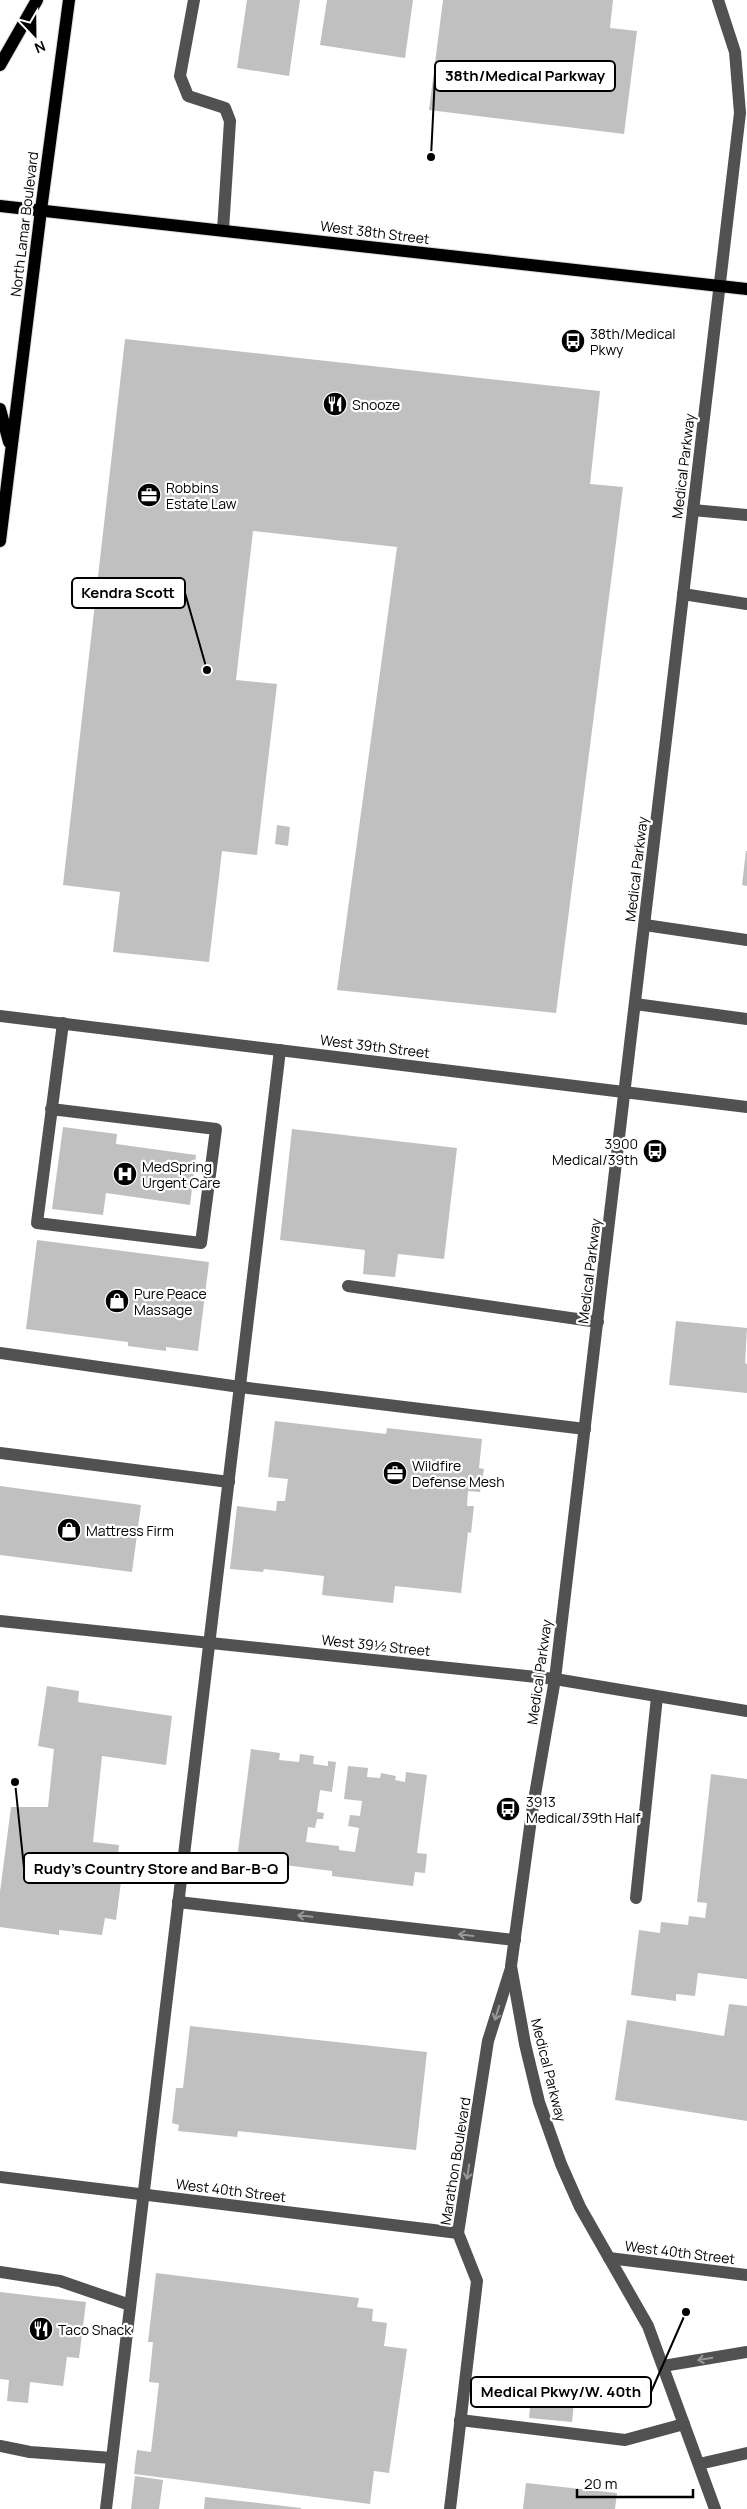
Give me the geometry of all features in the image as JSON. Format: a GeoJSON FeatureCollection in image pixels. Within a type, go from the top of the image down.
{"type":"FeatureCollection","features":[{"type":"Feature","properties":{"kind":"main road"},"geometry":{"type":"LineString","coordinates":[[0,65],[38,0]]}},
{"type":"Feature","properties":{"kind":"main road","name":"North Lamar Boulevard"},"geometry":{"type":"LineString","coordinates":[[0,541],[69,0]]}},
{"type":"Feature","properties":{"kind":"main road","name":"West 38th Street"},"geometry":{"type":"LineString","coordinates":[[0,206],[747,289]]}},
{"type":"Feature","properties":{"kind":"main road"},"geometry":{"type":"LineString","coordinates":[[0,409],[11,450]]}},
{"type":"Feature","properties":{"kind":"street"},"geometry":{"type":"LineString","coordinates":[[194,0],[180,76],[188,96],[225,108],[230,121],[223,230]]}},
{"type":"Feature","properties":{"kind":"street","name":"Medical Parkway"},"geometry":{"type":"LineString","coordinates":[[715,2509],[648,2326],[580,2207],[538,2102],[511,1966],[532,1812],[555,1678],[740,113],[735,52],[718,0]]}},
{"type":"Feature","properties":{"kind":"street"},"geometry":{"type":"LineString","coordinates":[[693,510],[747,515]]}},
{"type":"Feature","properties":{"kind":"street"},"geometry":{"type":"LineString","coordinates":[[683,594],[747,604]]}},
{"type":"Feature","properties":{"kind":"street"},"geometry":{"type":"LineString","coordinates":[[644,925],[747,940]]}},
{"type":"Feature","properties":{"kind":"street"},"geometry":{"type":"LineString","coordinates":[[635,1004],[747,1019]]}},
{"type":"Feature","properties":{"kind":"street","name":"West 39th Street"},"geometry":{"type":"LineString","coordinates":[[0,1016],[747,1107]]}},
{"type":"Feature","properties":{"kind":"street"},"geometry":{"type":"LineString","coordinates":[[51,1109],[216,1129],[201,1243],[37,1223],[51,1109],[62,1023]]}},
{"type":"Feature","properties":{"kind":"street"},"geometry":{"type":"LineString","coordinates":[[106,2509],[280,1050]]}},
{"type":"Feature","properties":{"kind":"street"},"geometry":{"type":"LineString","coordinates":[[348,1286],[598,1322]]}},
{"type":"Feature","properties":{"kind":"street"},"geometry":{"type":"LineString","coordinates":[[0,1354],[585,1429]]}},
{"type":"Feature","properties":{"kind":"street"},"geometry":{"type":"LineString","coordinates":[[0,1453],[228,1482]]}},
{"type":"Feature","properties":{"kind":"street","name":"West 39½ Street"},"geometry":{"type":"LineString","coordinates":[[0,1621],[555,1678],[747,1711]]}},
{"type":"Feature","properties":{"kind":"street"},"geometry":{"type":"LineString","coordinates":[[636,1898],[657,1696]]}},
{"type":"Feature","properties":{"kind":"street"},"geometry":{"type":"LineString","coordinates":[[178,1902],[515,1940]]}},
{"type":"Feature","properties":{"kind":"street","name":"Marathon Boulevard"},"geometry":{"type":"LineString","coordinates":[[450,2509],[476,2281],[458,2233],[488,2041],[511,1966]]}},
{"type":"Feature","properties":{"kind":"street","name":"West 40th Street"},"geometry":{"type":"LineString","coordinates":[[0,2177],[458,2233]]}},
{"type":"Feature","properties":{"kind":"street","name":"West 40th Street"},"geometry":{"type":"LineString","coordinates":[[610,2258],[747,2275]]}},
{"type":"Feature","properties":{"kind":"street"},"geometry":{"type":"LineString","coordinates":[[0,2272],[60,2281],[130,2305]]}},
{"type":"Feature","properties":{"kind":"street"},"geometry":{"type":"LineString","coordinates":[[663,2366],[747,2352]]}},
{"type":"Feature","properties":{"kind":"street"},"geometry":{"type":"LineString","coordinates":[[460,2420],[625,2440],[684,2424]]}},
{"type":"Feature","properties":{"kind":"street"},"geometry":{"type":"LineString","coordinates":[[0,2446],[30,2452],[112,2458]]}},
{"type":"Feature","properties":{"kind":"street"},"geometry":{"type":"LineString","coordinates":[[699,2464],[747,2452]]}},
{"type":"Feature","properties":{"kind":"building"},"geometry":{"type":"Polygon","coordinates":[[[247,0],[300,0],[289,76],[237,68],[247,0]]]}},
{"type":"Feature","properties":{"kind":"building"},"geometry":{"type":"Polygon","coordinates":[[[327,0],[413,0],[405,58],[320,45],[327,0]]]}},
{"type":"Feature","properties":{"kind":"building"},"geometry":{"type":"Polygon","coordinates":[[[443,0],[613,0],[610,28],[637,31],[624,134],[429,110],[443,0]]]}},
{"type":"Feature","properties":{"kind":"building"},"geometry":{"type":"Polygon","coordinates":[[[125,339],[600,391],[590,484],[623,487],[556,1013],[337,990],[397,547],[253,531],[236,680],[277,684],[257,855],[222,851],[209,962],[113,952],[120,892],[63,885],[125,339]]]}},
{"type":"Feature","properties":{"kind":"building"},"geometry":{"type":"Polygon","coordinates":[[[277,825],[290,827],[288,846],[275,844],[277,825]]]}},
{"type":"Feature","properties":{"kind":"building"},"geometry":{"type":"Polygon","coordinates":[[[747,851],[747,886],[742,885],[747,851]]]}},
{"type":"Feature","properties":{"kind":"building","name":"MedSpring Urgent Care"},"geometry":{"type":"Polygon","coordinates":[[[63,1127],[117,1134],[116,1144],[196,1155],[190,1205],[106,1193],[103,1215],[52,1209],[63,1127]]]}},
{"type":"Feature","properties":{"kind":"building"},"geometry":{"type":"Polygon","coordinates":[[[292,1129],[457,1148],[444,1259],[398,1254],[395,1277],[363,1274],[365,1250],[280,1240],[292,1129]]]}},
{"type":"Feature","properties":{"kind":"building","name":"Pure Peace Massage"},"geometry":{"type":"Polygon","coordinates":[[[37,1240],[209,1262],[198,1351],[166,1347],[166,1351],[128,1346],[128,1342],[26,1329],[37,1240]]]}},
{"type":"Feature","properties":{"kind":"building"},"geometry":{"type":"Polygon","coordinates":[[[676,1321],[747,1328],[745,1363],[747,1364],[747,1393],[669,1385],[676,1321]]]}},
{"type":"Feature","properties":{"kind":"building"},"geometry":{"type":"Polygon","coordinates":[[[275,1421],[386,1434],[387,1428],[482,1439],[479,1468],[484,1469],[480,1492],[468,1491],[467,1506],[474,1506],[471,1533],[468,1532],[461,1593],[395,1586],[393,1603],[322,1595],[324,1576],[264,1569],[263,1572],[230,1569],[237,1506],[276,1511],[277,1501],[285,1501],[288,1479],[268,1477],[275,1421]]]}},
{"type":"Feature","properties":{"kind":"building","name":"Mattress Firm"},"geometry":{"type":"Polygon","coordinates":[[[0,1486],[141,1505],[132,1572],[0,1555],[0,1486]]]}},
{"type":"Feature","properties":{"kind":"building"},"geometry":{"type":"Polygon","coordinates":[[[47,1686],[79,1691],[78,1702],[172,1716],[166,1765],[102,1756],[93,1842],[119,1845],[117,1865],[112,1864],[111,1872],[122,1874],[116,1920],[105,1918],[102,1935],[59,1930],[59,1935],[0,1927],[0,1892],[11,1807],[48,1807],[54,1749],[38,1746],[47,1686]]]}},
{"type":"Feature","properties":{"kind":"building"},"geometry":{"type":"Polygon","coordinates":[[[251,1749],[280,1753],[279,1760],[299,1762],[300,1754],[314,1756],[313,1764],[328,1766],[328,1761],[336,1762],[332,1792],[320,1790],[317,1812],[324,1813],[323,1819],[317,1819],[315,1828],[308,1827],[306,1842],[339,1846],[339,1850],[355,1852],[359,1828],[348,1826],[350,1815],[360,1816],[362,1801],[344,1799],[348,1766],[368,1768],[367,1777],[380,1778],[381,1773],[396,1776],[395,1780],[405,1782],[406,1772],[427,1775],[417,1853],[427,1854],[425,1873],[415,1872],[413,1886],[332,1876],[332,1871],[237,1859],[251,1749]]]}},
{"type":"Feature","properties":{"kind":"building"},"geometry":{"type":"Polygon","coordinates":[[[711,1774],[747,1779],[747,1979],[698,1973],[695,1996],[676,1994],[676,2001],[631,1995],[639,1930],[660,1933],[661,1922],[688,1925],[689,1916],[705,1918],[707,1903],[697,1902],[711,1774]]]}},
{"type":"Feature","properties":{"kind":"building"},"geometry":{"type":"Polygon","coordinates":[[[729,2004],[747,2006],[747,2121],[615,2100],[627,2020],[724,2036],[729,2004]]]}},
{"type":"Feature","properties":{"kind":"building"},"geometry":{"type":"Polygon","coordinates":[[[190,2026],[427,2052],[416,2150],[238,2131],[237,2137],[178,2131],[179,2125],[172,2123],[176,2088],[183,2088],[190,2026]]]}},
{"type":"Feature","properties":{"kind":"building"},"geometry":{"type":"Polygon","coordinates":[[[156,2273],[359,2298],[357,2307],[373,2309],[372,2321],[387,2323],[384,2346],[407,2349],[389,2473],[374,2471],[370,2504],[134,2474],[137,2450],[151,2452],[159,2383],[149,2382],[153,2342],[148,2342],[156,2273]]]}},
{"type":"Feature","properties":{"kind":"building","name":"Taco Shack"},"geometry":{"type":"Polygon","coordinates":[[[0,2292],[86,2302],[79,2358],[67,2357],[63,2386],[30,2382],[28,2403],[7,2401],[9,2380],[0,2379],[0,2292]]]}},
{"type":"Feature","properties":{"kind":"building"},"geometry":{"type":"Polygon","coordinates":[[[533,2377],[576,2382],[572,2422],[529,2418],[533,2377]]]}},
{"type":"Feature","properties":{"kind":"building"},"geometry":{"type":"Polygon","coordinates":[[[135,2476],[163,2480],[159,2509],[131,2509],[135,2476]]]}},
{"type":"Feature","properties":{"kind":"building"},"geometry":{"type":"Polygon","coordinates":[[[526,2483],[617,2493],[615,2509],[523,2509],[526,2483]]]}},
{"type":"Feature","properties":{"kind":"building"},"geometry":{"type":"Polygon","coordinates":[[[205,2497],[301,2508],[301,2509],[204,2509],[205,2497]]]}},
{"type":"Feature","properties":{"kind":"place","name":"38th/Medical Parkway"},"geometry":{"type":"Point","coordinates":[431,157]}},
{"type":"Feature","properties":{"kind":"place","name":"38th/Medical Pkwy"},"geometry":{"type":"Point","coordinates":[573,341]}},
{"type":"Feature","properties":{"kind":"place","name":"Snooze"},"geometry":{"type":"Point","coordinates":[335,404]}},
{"type":"Feature","properties":{"kind":"place","name":"Robbins Estate Law"},"geometry":{"type":"Point","coordinates":[149,495]}},
{"type":"Feature","properties":{"kind":"place","name":"Kendra Scott"},"geometry":{"type":"Point","coordinates":[207,670]}},
{"type":"Feature","properties":{"kind":"place","name":"3900 Medical/39th"},"geometry":{"type":"Point","coordinates":[655,1151]}},
{"type":"Feature","properties":{"kind":"place","name":"MedSpring Urgent Care"},"geometry":{"type":"Point","coordinates":[125,1174]}},
{"type":"Feature","properties":{"kind":"place","name":"Pure Peace Massage"},"geometry":{"type":"Point","coordinates":[117,1301]}},
{"type":"Feature","properties":{"kind":"place","name":"Wildfire Defense Mesh"},"geometry":{"type":"Point","coordinates":[395,1473]}},
{"type":"Feature","properties":{"kind":"place","name":"Mattress Firm"},"geometry":{"type":"Point","coordinates":[69,1530]}},
{"type":"Feature","properties":{"kind":"place","name":"Rudy's Country Store and Bar-B-Q"},"geometry":{"type":"Point","coordinates":[15,1782]}},
{"type":"Feature","properties":{"kind":"place","name":"3913 Medical/39th Half"},"geometry":{"type":"Point","coordinates":[508,1809]}},
{"type":"Feature","properties":{"kind":"place","name":"Medical Pkwy/W. 40th"},"geometry":{"type":"Point","coordinates":[686,2312]}},
{"type":"Feature","properties":{"kind":"place","name":"Taco Shack"},"geometry":{"type":"Point","coordinates":[41,2329]}}]}
